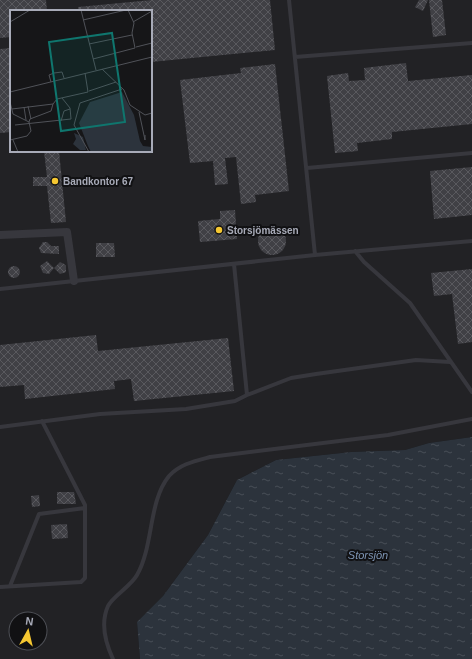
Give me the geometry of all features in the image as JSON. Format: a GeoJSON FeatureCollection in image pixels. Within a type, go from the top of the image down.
{"type":"FeatureCollection","features":[{"type":"Feature","properties":{"kind":"street"},"geometry":{"type":"LineString","coordinates":[[0,235],[67,232],[74,281]]}},
{"type":"Feature","properties":{"kind":"lane"},"geometry":{"type":"LineString","coordinates":[[288,0],[307,168],[315,255]]}},
{"type":"Feature","properties":{"kind":"lane"},"geometry":{"type":"LineString","coordinates":[[295,57],[472,44]]}},
{"type":"Feature","properties":{"kind":"lane"},"geometry":{"type":"LineString","coordinates":[[307,168],[472,153]]}},
{"type":"Feature","properties":{"kind":"lane"},"geometry":{"type":"LineString","coordinates":[[0,289],[315,255],[472,241]]}},
{"type":"Feature","properties":{"kind":"lane"},"geometry":{"type":"LineString","coordinates":[[356,251],[364,262],[410,303],[472,392]]}},
{"type":"Feature","properties":{"kind":"lane"},"geometry":{"type":"LineString","coordinates":[[234,264],[247,395]]}},
{"type":"Feature","properties":{"kind":"lane"},"geometry":{"type":"LineString","coordinates":[[0,427],[100,414],[186,409],[235,401],[291,378],[416,360],[450,362]]}},
{"type":"Feature","properties":{"kind":"lane"},"geometry":{"type":"LineString","coordinates":[[113,659],[103,628],[108,605],[137,575],[149,542],[160,493],[170,476],[185,464],[210,457],[421,430],[472,419]]}},
{"type":"Feature","properties":{"kind":"lane"},"geometry":{"type":"LineString","coordinates":[[0,587],[84,580],[85,504],[42,421]]}},
{"type":"Feature","properties":{"kind":"lane"},"geometry":{"type":"LineString","coordinates":[[10,586],[39,514],[85,508]]}},
{"type":"Feature","properties":{"kind":"shaded area"},"geometry":{"type":"Polygon","coordinates":[[[0,0],[472,0],[472,437],[429,443],[405,450],[351,452],[276,460],[237,480],[208,535],[163,596],[137,622],[140,659],[0,659],[0,0]]]}},
{"type":"Feature","properties":{"kind":"water","name":"Storsjön"},"geometry":{"type":"Polygon","coordinates":[[[472,437],[472,659],[140,659],[137,622],[163,596],[208,535],[237,480],[276,460],[351,452],[405,450],[429,443],[472,437]]]}},
{"type":"Feature","properties":{"kind":"building"},"geometry":{"type":"Polygon","coordinates":[[[0,0],[46,0],[47,10],[10,10],[10,37],[0,38],[0,0]]]}},
{"type":"Feature","properties":{"kind":"building"},"geometry":{"type":"Polygon","coordinates":[[[152,0],[270,0],[275,50],[152,62],[152,10],[78,10],[78,7],[152,0]]]}},
{"type":"Feature","properties":{"kind":"building"},"geometry":{"type":"Polygon","coordinates":[[[419,0],[428,0],[423,11],[415,7],[419,0]]]}},
{"type":"Feature","properties":{"kind":"building"},"geometry":{"type":"Polygon","coordinates":[[[429,0],[442,0],[446,35],[433,37],[429,0]]]}},
{"type":"Feature","properties":{"kind":"building"},"geometry":{"type":"Polygon","coordinates":[[[10,48],[10,132],[0,133],[0,49],[10,48]]]}},
{"type":"Feature","properties":{"kind":"building"},"geometry":{"type":"Polygon","coordinates":[[[406,63],[408,81],[472,75],[472,124],[392,132],[392,139],[357,143],[358,151],[335,153],[327,76],[348,73],[349,81],[365,80],[364,68],[406,63]]]}},
{"type":"Feature","properties":{"kind":"building"},"geometry":{"type":"Polygon","coordinates":[[[275,64],[289,191],[255,195],[256,202],[241,204],[236,157],[225,158],[228,184],[215,185],[213,161],[190,163],[180,80],[241,73],[240,68],[275,64]]]}},
{"type":"Feature","properties":{"kind":"building"},"geometry":{"type":"Polygon","coordinates":[[[44,152],[59,152],[66,222],[51,223],[47,186],[33,186],[33,177],[47,177],[44,152]]]}},
{"type":"Feature","properties":{"kind":"building"},"geometry":{"type":"Polygon","coordinates":[[[472,167],[472,215],[434,219],[430,171],[472,167]]]}},
{"type":"Feature","properties":{"kind":"building"},"geometry":{"type":"Polygon","coordinates":[[[235,210],[237,239],[200,242],[198,221],[220,219],[220,211],[235,210]]]}},
{"type":"Feature","properties":{"kind":"building"},"geometry":{"type":"Polygon","coordinates":[[[272,227],[282,231],[286,241],[282,251],[272,255],[262,251],[258,241],[262,231],[272,227]]]}},
{"type":"Feature","properties":{"kind":"building"},"geometry":{"type":"Polygon","coordinates":[[[43,242],[47,242],[51,246],[59,246],[59,254],[41,253],[39,248],[43,242]]]}},
{"type":"Feature","properties":{"kind":"building"},"geometry":{"type":"Polygon","coordinates":[[[96,243],[114,243],[115,257],[96,257],[96,243]]]}},
{"type":"Feature","properties":{"kind":"building"},"geometry":{"type":"Polygon","coordinates":[[[47,261],[54,268],[49,274],[43,273],[40,266],[47,261]]]}},
{"type":"Feature","properties":{"kind":"building"},"geometry":{"type":"Polygon","coordinates":[[[60,262],[66,266],[66,272],[60,274],[54,268],[60,262]]]}},
{"type":"Feature","properties":{"kind":"building"},"geometry":{"type":"Polygon","coordinates":[[[12,266],[16,266],[20,272],[16,278],[12,278],[8,274],[8,270],[12,266]]]}},
{"type":"Feature","properties":{"kind":"building"},"geometry":{"type":"Polygon","coordinates":[[[472,269],[472,342],[458,344],[452,294],[434,296],[431,273],[472,269]]]}},
{"type":"Feature","properties":{"kind":"building"},"geometry":{"type":"Polygon","coordinates":[[[96,335],[98,351],[228,338],[234,391],[134,401],[131,379],[114,381],[115,389],[25,399],[24,385],[0,387],[0,345],[96,335]]]}},
{"type":"Feature","properties":{"kind":"building"},"geometry":{"type":"Polygon","coordinates":[[[57,492],[74,492],[76,504],[57,504],[57,492]]]}},
{"type":"Feature","properties":{"kind":"building"},"geometry":{"type":"Polygon","coordinates":[[[39,495],[40,506],[32,507],[31,496],[39,495]]]}},
{"type":"Feature","properties":{"kind":"building"},"geometry":{"type":"Polygon","coordinates":[[[67,524],[68,538],[52,539],[51,525],[67,524]]]}},
{"type":"Feature","properties":{"kind":"place","name":"Bandkontor 67"},"geometry":{"type":"Point","coordinates":[55,181]}},
{"type":"Feature","properties":{"kind":"place","name":"Storsjömässen"},"geometry":{"type":"Point","coordinates":[219,230]}}]}
